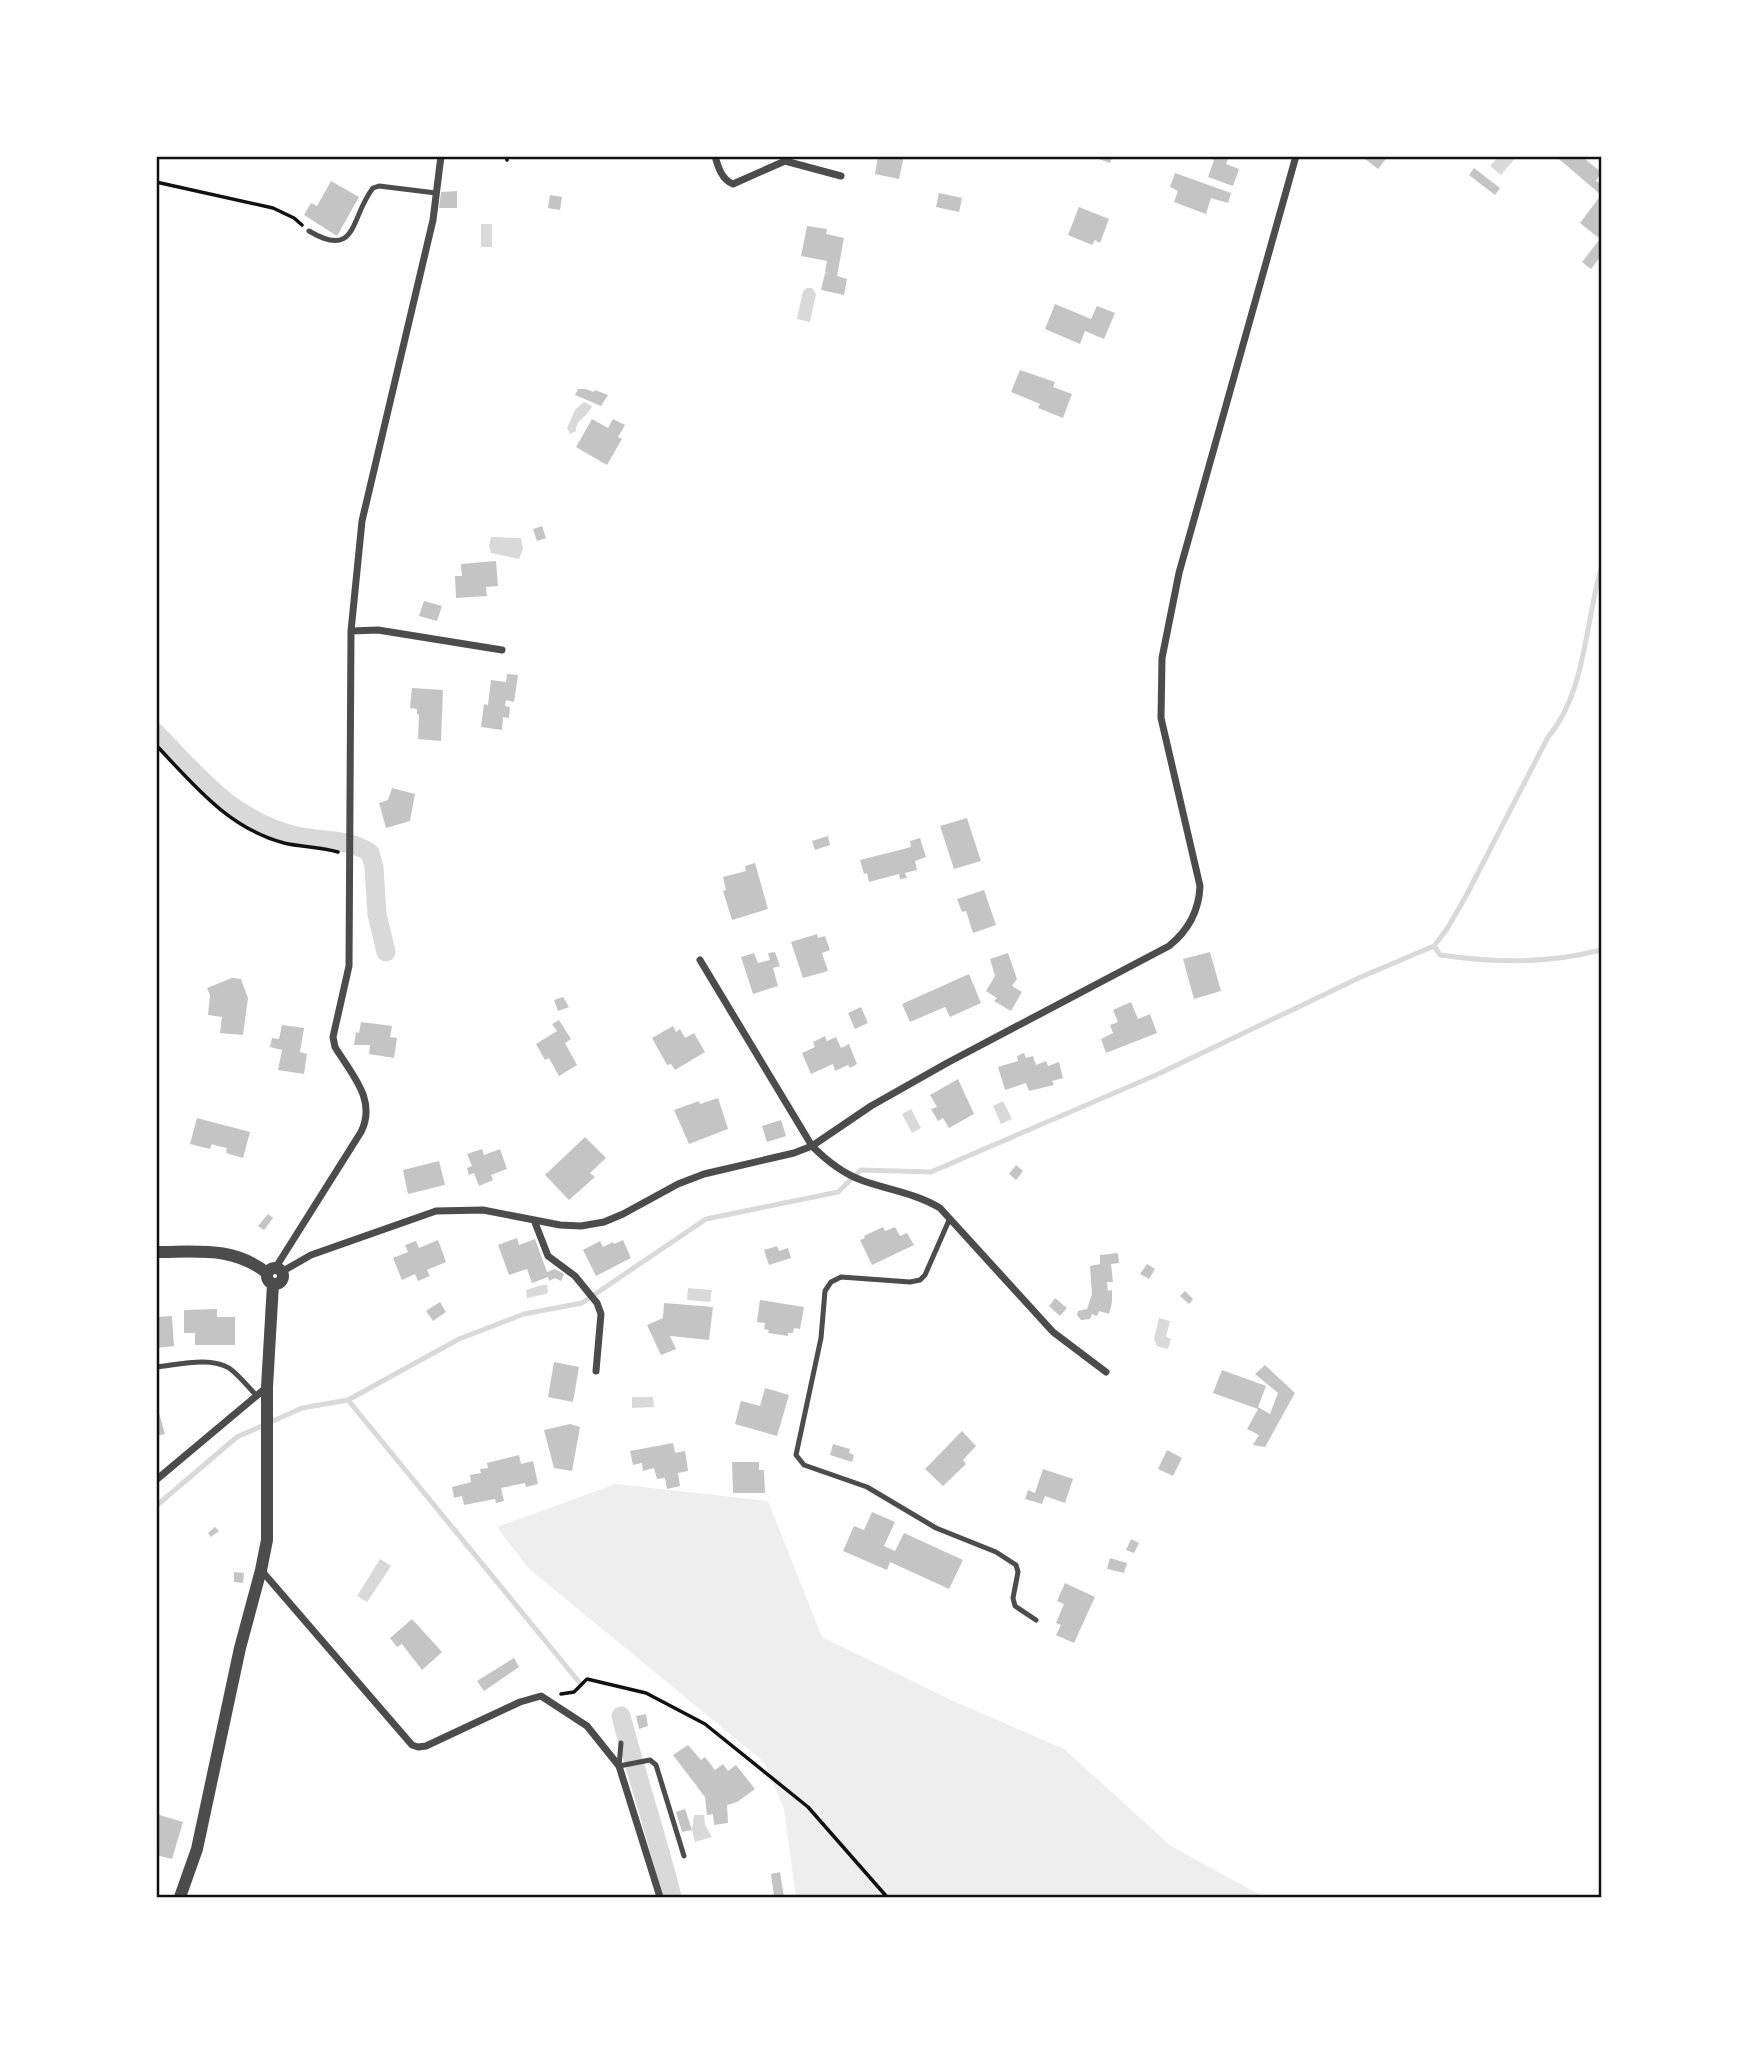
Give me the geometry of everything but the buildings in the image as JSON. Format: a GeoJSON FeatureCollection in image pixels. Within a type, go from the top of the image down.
{"type":"FeatureCollection","features":[{"type":"Feature","properties":{"kind":"street"},"geometry":{"type":"LineString","coordinates":[[180,1897],[197,1849],[240,1648],[267,1540],[267,1387],[275,1274],[366,1119],[367,1101],[335,1047],[333,1037],[349,966],[351,631],[362,521],[433,220],[440,156]]}},
{"type":"Feature","properties":{"kind":"street"},"geometry":{"type":"LineString","coordinates":[[715,156],[721,174],[733,184],[785,161],[841,176]]}},
{"type":"Feature","properties":{"kind":"street"},"geometry":{"type":"LineString","coordinates":[[275,1274],[311,1255],[436,1211],[483,1210],[581,1226],[604,1222],[678,1184],[704,1174],[775,1158],[812,1146],[871,1106],[1169,946],[1180,937],[1191,923],[1199,903],[1200,886],[1161,718],[1160,686],[1166,630],[1296,156]]}},
{"type":"Feature","properties":{"kind":"street"},"geometry":{"type":"LineString","coordinates":[[351,631],[378,631],[502,650]]}},
{"type":"Feature","properties":{"kind":"street"},"geometry":{"type":"LineString","coordinates":[[700,960],[812,1146],[841,1171],[862,1181],[919,1197],[940,1208],[1054,1332],[1107,1372]]}},
{"type":"Feature","properties":{"kind":"street"},"geometry":{"type":"LineString","coordinates":[[534,1220],[548,1256],[588,1290],[597,1303],[601,1314],[596,1371]]}},
{"type":"Feature","properties":{"kind":"street"},"geometry":{"type":"LineString","coordinates":[[156,1252],[240,1256],[275,1274]]}},
{"type":"Feature","properties":{"kind":"street"},"geometry":{"type":"LineString","coordinates":[[156,1480],[267,1387]]}},
{"type":"Feature","properties":{"kind":"street"},"geometry":{"type":"LineString","coordinates":[[261,1570],[412,1745],[426,1746],[520,1702],[541,1696],[587,1726],[619,1766],[660,1897]]}},
{"type":"Feature","properties":{"kind":"lane"},"geometry":{"type":"LineString","coordinates":[[309,231],[333,243],[341,241],[349,233],[373,188],[436,193]]}},
{"type":"Feature","properties":{"kind":"lane"},"geometry":{"type":"LineString","coordinates":[[950,1218],[925,1275],[920,1280],[910,1282],[841,1277],[831,1282],[825,1291],[821,1338],[796,1455],[804,1465],[867,1487],[936,1528],[996,1552],[1016,1565],[1018,1572],[1013,1598],[1015,1606],[1036,1620]]}},
{"type":"Feature","properties":{"kind":"lane"},"geometry":{"type":"LineString","coordinates":[[156,1367],[203,1363],[222,1365],[231,1369],[257,1396]]}},
{"type":"Feature","properties":{"kind":"lane"},"geometry":{"type":"LineString","coordinates":[[621,1743],[619,1766],[650,1760],[656,1765],[684,1856]]}},
{"type":"Feature","properties":{"kind":"path"},"geometry":{"type":"LineString","coordinates":[[156,182],[273,208],[293,218],[309,231]]}},
{"type":"Feature","properties":{"kind":"path"},"geometry":{"type":"LineString","coordinates":[[156,745],[198,789],[234,821],[284,843],[350,856]]}},
{"type":"Feature","properties":{"kind":"path"},"geometry":{"type":"LineString","coordinates":[[574,1692],[587,1679],[646,1693],[705,1724],[808,1807],[887,1897]]}},
{"type":"Feature","properties":{"kind":"shaded area"},"geometry":{"type":"Polygon","coordinates":[[[1499,156],[1517,156],[1501,175],[1490,166],[1499,156]]]}},
{"type":"Feature","properties":{"kind":"shaded area"},"geometry":{"type":"Polygon","coordinates":[[[481,224],[492,224],[492,247],[481,247],[481,224]]]}},
{"type":"Feature","properties":{"kind":"shaded area"},"geometry":{"type":"Polygon","coordinates":[[[812,288],[816,294],[810,322],[797,319],[803,291],[812,288]]]}},
{"type":"Feature","properties":{"kind":"shaded area"},"geometry":{"type":"Polygon","coordinates":[[[584,402],[592,406],[576,431],[570,434],[567,428],[575,410],[584,402]]]}},
{"type":"Feature","properties":{"kind":"shaded area"},"geometry":{"type":"Polygon","coordinates":[[[491,537],[521,538],[523,549],[519,559],[491,553],[491,537]]]}},
{"type":"Feature","properties":{"kind":"shaded area"},"geometry":{"type":"Polygon","coordinates":[[[1003,1101],[1012,1119],[1001,1124],[993,1106],[1003,1101]]]}},
{"type":"Feature","properties":{"kind":"shaded area"},"geometry":{"type":"Polygon","coordinates":[[[911,1109],[921,1128],[912,1133],[902,1114],[911,1109]]]}},
{"type":"Feature","properties":{"kind":"shaded area"},"geometry":{"type":"Polygon","coordinates":[[[547,1285],[546,1294],[527,1298],[526,1290],[547,1285]]]}},
{"type":"Feature","properties":{"kind":"shaded area"},"geometry":{"type":"Polygon","coordinates":[[[688,1288],[712,1290],[710,1302],[687,1300],[688,1288]]]}},
{"type":"Feature","properties":{"kind":"shaded area"},"geometry":{"type":"Polygon","coordinates":[[[1159,1318],[1170,1321],[1166,1337],[1171,1339],[1168,1349],[1157,1346],[1154,1339],[1159,1318]]]}},
{"type":"Feature","properties":{"kind":"shaded area"},"geometry":{"type":"Polygon","coordinates":[[[632,1397],[653,1397],[654,1407],[632,1408],[632,1397]]]}},
{"type":"Feature","properties":{"kind":"shaded area"},"geometry":{"type":"Polygon","coordinates":[[[616,1484],[768,1501],[822,1637],[951,1700],[1064,1749],[1171,1846],[1264,1897],[796,1897],[784,1809],[764,1762],[528,1568],[497,1527],[616,1484]]]}},
{"type":"Feature","properties":{"kind":"shaded area"},"geometry":{"type":"Polygon","coordinates":[[[380,1559],[391,1566],[367,1602],[357,1596],[380,1559]]]}},
{"type":"Feature","properties":{"kind":"shaded area"},"geometry":{"type":"Polygon","coordinates":[[[694,1815],[704,1815],[705,1825],[712,1837],[695,1842],[692,1830],[694,1815]]]}},
{"type":"Feature","properties":{"kind":"waterway"},"geometry":{"type":"LineString","coordinates":[[156,1506],[237,1437],[302,1408],[348,1400],[459,1339],[524,1314],[582,1303],[706,1219],[838,1192],[861,1170],[931,1172],[1156,1075],[1361,977],[1434,946],[1466,896],[1570,699],[1583,656],[1601,569]]}},
{"type":"Feature","properties":{"kind":"waterway"},"geometry":{"type":"LineString","coordinates":[[156,733],[217,794],[251,818],[292,835],[352,844],[370,853],[374,867],[377,914],[386,952]]}},
{"type":"Feature","properties":{"kind":"waterway"},"geometry":{"type":"LineString","coordinates":[[1434,946],[1440,955],[1501,961],[1561,958],[1601,950]]}},
{"type":"Feature","properties":{"kind":"waterway"},"geometry":{"type":"LineString","coordinates":[[348,1400],[579,1682]]}},
{"type":"Feature","properties":{"kind":"waterway"},"geometry":{"type":"LineString","coordinates":[[621,1716],[672,1897]]}}]}
